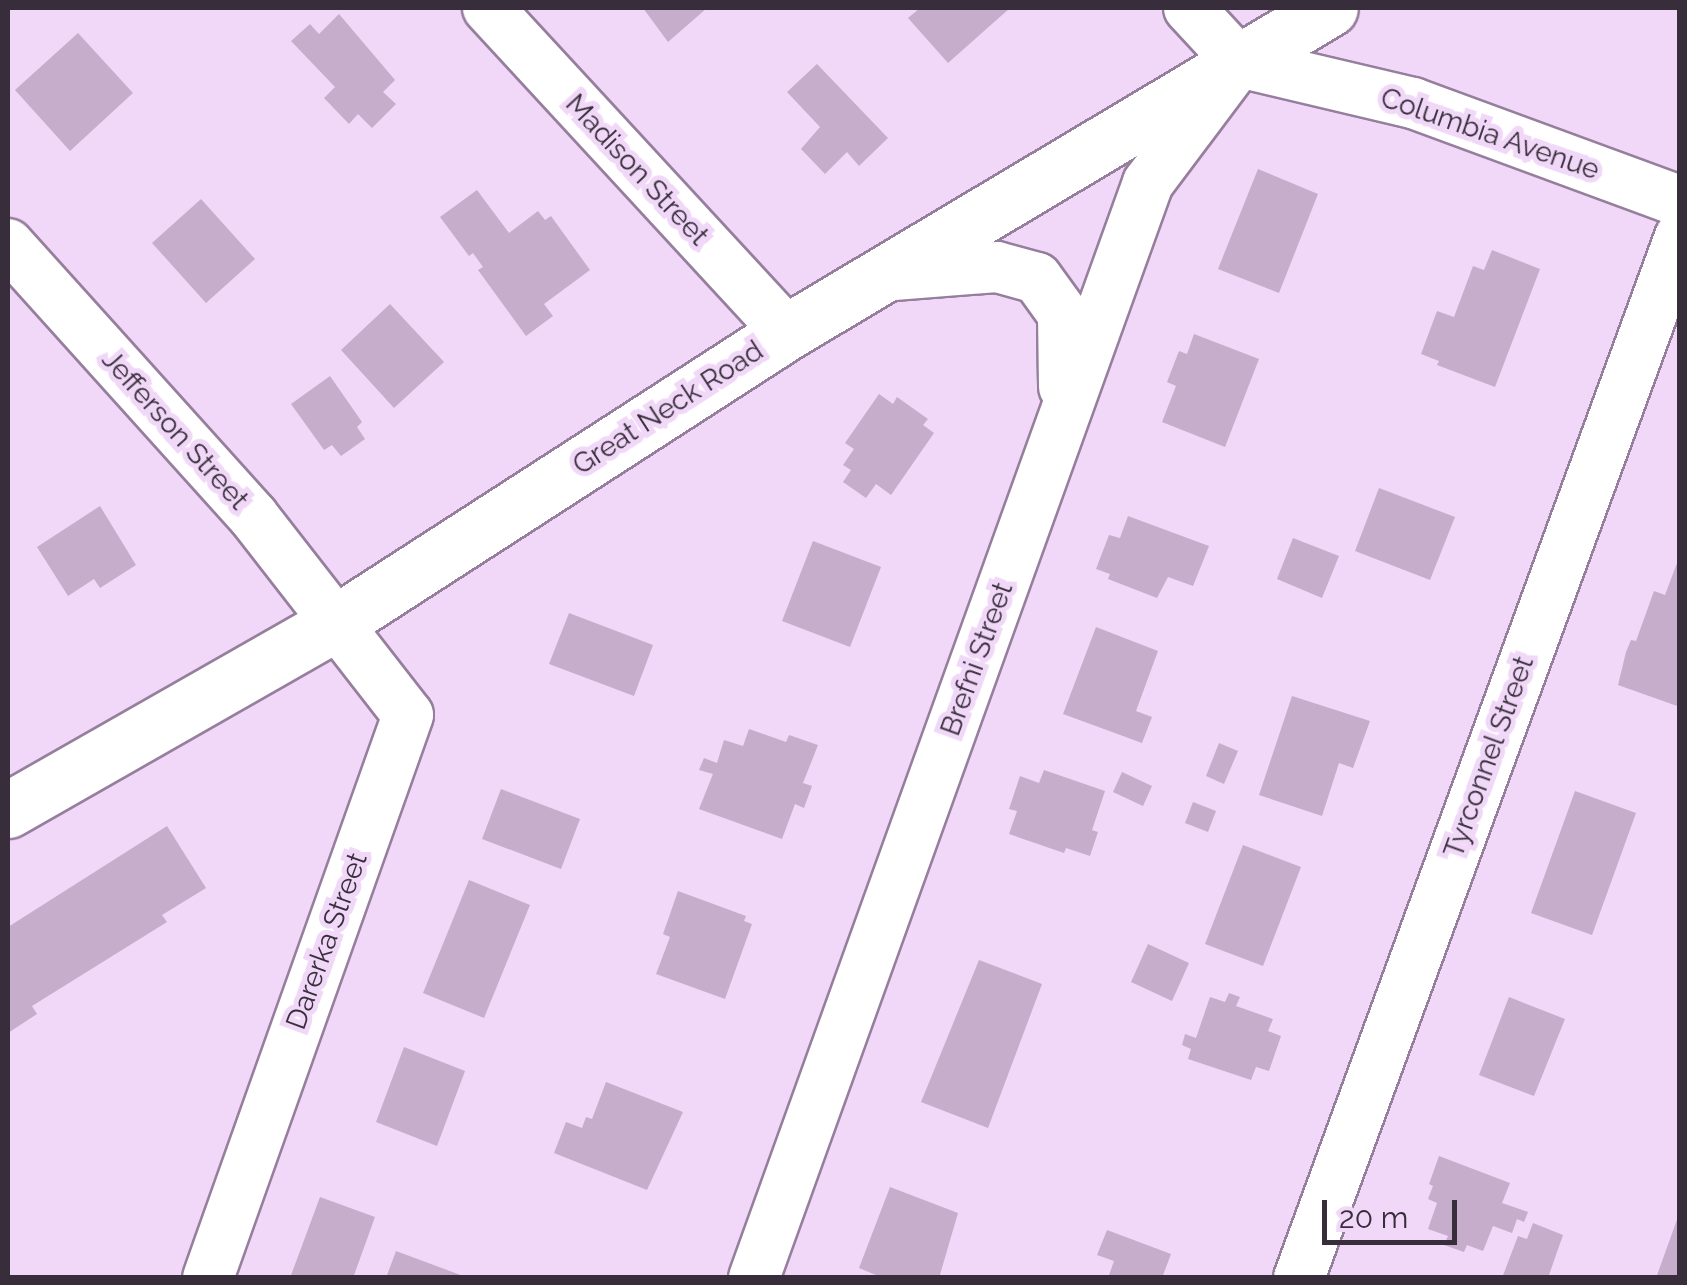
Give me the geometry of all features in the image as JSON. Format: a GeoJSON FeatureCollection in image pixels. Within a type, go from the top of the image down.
{"type":"FeatureCollection","features":[{"type":"Feature","properties":{"kind":"main road","name":"Great Neck Road"},"geometry":{"type":"LineString","coordinates":[[8,810],[336,623],[787,332],[1330,8]]}},
{"type":"Feature","properties":{"kind":"street","name":"Madison Street"},"geometry":{"type":"LineString","coordinates":[[488,8],[787,332]]}},
{"type":"Feature","properties":{"kind":"street"},"geometry":{"type":"LineString","coordinates":[[1189,8],[1240,62]]}},
{"type":"Feature","properties":{"kind":"street","name":"Columbia Avenue"},"geometry":{"type":"LineString","coordinates":[[1240,62],[1413,103],[1680,201]]}},
{"type":"Feature","properties":{"kind":"street","name":"Brefni Street"},"geometry":{"type":"LineString","coordinates":[[754,1278],[1148,183],[1240,62]]}},
{"type":"Feature","properties":{"kind":"street","name":"Tyrconnel Street"},"geometry":{"type":"LineString","coordinates":[[1299,1278],[1680,236]]}},
{"type":"Feature","properties":{"kind":"street","name":"Jefferson Street"},"geometry":{"type":"LineString","coordinates":[[8,244],[253,516],[336,623]]}},
{"type":"Feature","properties":{"kind":"street"},"geometry":{"type":"LineString","coordinates":[[881,276],[997,267],[1038,278],[1063,314],[1065,415]]}},
{"type":"Feature","properties":{"kind":"street","name":"Darerka Street"},"geometry":{"type":"LineString","coordinates":[[208,1278],[408,715],[336,623]]}},
{"type":"Feature","properties":{"kind":"building"},"geometry":{"type":"Polygon","coordinates":[[[643,8],[707,8],[668,42],[643,8]]]}},
{"type":"Feature","properties":{"kind":"building"},"geometry":{"type":"Polygon","coordinates":[[[920,8],[1010,8],[948,63],[908,18],[920,8]]]}},
{"type":"Feature","properties":{"kind":"building"},"geometry":{"type":"Polygon","coordinates":[[[339,14],[395,80],[383,92],[396,104],[372,128],[358,114],[349,124],[324,98],[335,87],[291,41],[310,24],[319,34],[339,14]]]}},
{"type":"Feature","properties":{"kind":"building"},"geometry":{"type":"Polygon","coordinates":[[[78,33],[133,93],[70,151],[15,90],[78,33]]]}},
{"type":"Feature","properties":{"kind":"building"},"geometry":{"type":"Polygon","coordinates":[[[817,64],[888,138],[859,166],[847,152],[825,174],[801,149],[820,127],[787,92],[817,64]]]}},
{"type":"Feature","properties":{"kind":"building"},"geometry":{"type":"Polygon","coordinates":[[[1258,169],[1318,194],[1279,293],[1218,269],[1258,169]]]}},
{"type":"Feature","properties":{"kind":"building"},"geometry":{"type":"Polygon","coordinates":[[[477,190],[509,233],[538,211],[545,220],[551,216],[590,270],[544,304],[553,316],[526,336],[478,270],[483,267],[473,253],[469,256],[440,217],[477,190]]]}},
{"type":"Feature","properties":{"kind":"building"},"geometry":{"type":"Polygon","coordinates":[[[201,199],[255,259],[206,303],[152,243],[201,199]]]}},
{"type":"Feature","properties":{"kind":"building"},"geometry":{"type":"Polygon","coordinates":[[[1492,250],[1540,269],[1495,387],[1437,365],[1439,361],[1421,354],[1437,311],[1454,317],[1473,266],[1484,270],[1492,250]]]}},
{"type":"Feature","properties":{"kind":"building"},"geometry":{"type":"Polygon","coordinates":[[[390,304],[444,362],[394,408],[341,350],[390,304]]]}},
{"type":"Feature","properties":{"kind":"building"},"geometry":{"type":"Polygon","coordinates":[[[1194,334],[1259,359],[1225,447],[1162,422],[1176,386],[1167,382],[1179,351],[1187,354],[1194,334]]]}},
{"type":"Feature","properties":{"kind":"building"},"geometry":{"type":"Polygon","coordinates":[[[330,376],[362,422],[357,427],[365,439],[341,456],[332,445],[324,450],[291,404],[330,376]]]}},
{"type":"Feature","properties":{"kind":"building"},"geometry":{"type":"Polygon","coordinates":[[[879,394],[893,404],[897,397],[928,419],[923,425],[934,433],[891,495],[876,484],[866,498],[843,482],[851,470],[843,465],[854,449],[845,443],[879,394]]]}},
{"type":"Feature","properties":{"kind":"building"},"geometry":{"type":"Polygon","coordinates":[[[1379,488],[1455,517],[1430,580],[1355,551],[1379,488]]]}},
{"type":"Feature","properties":{"kind":"building"},"geometry":{"type":"Polygon","coordinates":[[[100,506],[136,565],[100,588],[94,579],[68,596],[37,547],[100,506]]]}},
{"type":"Feature","properties":{"kind":"building"},"geometry":{"type":"Polygon","coordinates":[[[1128,516],[1209,546],[1193,586],[1168,577],[1157,598],[1108,579],[1110,574],[1096,569],[1109,535],[1120,538],[1128,516]]]}},
{"type":"Feature","properties":{"kind":"building"},"geometry":{"type":"Polygon","coordinates":[[[1293,538],[1339,556],[1322,598],[1277,579],[1293,538]]]}},
{"type":"Feature","properties":{"kind":"building"},"geometry":{"type":"Polygon","coordinates":[[[813,541],[881,567],[850,647],[782,621],[813,541]]]}},
{"type":"Feature","properties":{"kind":"building"},"geometry":{"type":"Polygon","coordinates":[[[1680,555],[1680,707],[1618,685],[1626,652],[1631,640],[1636,641],[1654,591],[1665,595],[1680,555]]]}},
{"type":"Feature","properties":{"kind":"building"},"geometry":{"type":"Polygon","coordinates":[[[569,613],[653,645],[634,696],[549,664],[569,613]]]}},
{"type":"Feature","properties":{"kind":"building"},"geometry":{"type":"Polygon","coordinates":[[[1096,627],[1158,651],[1136,711],[1152,717],[1142,743],[1063,714],[1096,627]]]}},
{"type":"Feature","properties":{"kind":"building"},"geometry":{"type":"Polygon","coordinates":[[[1292,696],[1370,721],[1353,768],[1339,763],[1322,816],[1259,795],[1292,696]]]}},
{"type":"Feature","properties":{"kind":"building"},"geometry":{"type":"Polygon","coordinates":[[[749,729],[786,742],[789,735],[818,745],[803,783],[812,786],[804,808],[795,804],[782,839],[699,809],[713,774],[699,770],[704,758],[717,763],[724,740],[743,746],[749,729]]]}},
{"type":"Feature","properties":{"kind":"building"},"geometry":{"type":"Polygon","coordinates":[[[1219,743],[1238,751],[1224,784],[1206,776],[1219,743]]]}},
{"type":"Feature","properties":{"kind":"building"},"geometry":{"type":"Polygon","coordinates":[[[1044,770],[1105,791],[1092,830],[1098,832],[1090,856],[1066,848],[1064,853],[1009,834],[1017,811],[1009,809],[1020,776],[1039,783],[1044,770]]]}},
{"type":"Feature","properties":{"kind":"building"},"geometry":{"type":"Polygon","coordinates":[[[1122,772],[1152,786],[1143,806],[1113,792],[1122,772]]]}},
{"type":"Feature","properties":{"kind":"building"},"geometry":{"type":"Polygon","coordinates":[[[501,789],[580,819],[561,869],[482,839],[501,789]]]}},
{"type":"Feature","properties":{"kind":"building"},"geometry":{"type":"Polygon","coordinates":[[[1575,791],[1636,813],[1592,935],[1531,913],[1575,791]]]}},
{"type":"Feature","properties":{"kind":"building"},"geometry":{"type":"Polygon","coordinates":[[[1193,802],[1216,811],[1208,832],[1185,823],[1193,802]]]}},
{"type":"Feature","properties":{"kind":"building"},"geometry":{"type":"Polygon","coordinates":[[[167,826],[206,888],[162,915],[167,922],[32,1006],[37,1014],[8,1033],[8,927],[167,826]]]}},
{"type":"Feature","properties":{"kind":"building"},"geometry":{"type":"Polygon","coordinates":[[[1243,845],[1301,867],[1263,966],[1205,944],[1243,845]]]}},
{"type":"Feature","properties":{"kind":"building"},"geometry":{"type":"Polygon","coordinates":[[[469,880],[530,905],[484,1018],[423,993],[469,880]]]}},
{"type":"Feature","properties":{"kind":"building"},"geometry":{"type":"Polygon","coordinates":[[[678,891],[746,916],[744,921],[752,924],[725,999],[656,974],[670,937],[663,934],[678,891]]]}},
{"type":"Feature","properties":{"kind":"building"},"geometry":{"type":"Polygon","coordinates":[[[1148,944],[1189,963],[1172,1001],[1131,982],[1148,944]]]}},
{"type":"Feature","properties":{"kind":"building"},"geometry":{"type":"Polygon","coordinates":[[[979,960],[1042,984],[988,1128],[921,1102],[979,960]]]}},
{"type":"Feature","properties":{"kind":"building"},"geometry":{"type":"Polygon","coordinates":[[[1229,993],[1240,997],[1236,1006],[1273,1019],[1268,1031],[1281,1036],[1269,1071],[1256,1067],[1251,1080],[1188,1059],[1191,1049],[1182,1045],[1185,1034],[1196,1038],[1210,997],[1225,1002],[1229,993]]]}},
{"type":"Feature","properties":{"kind":"building"},"geometry":{"type":"Polygon","coordinates":[[[1509,997],[1565,1019],[1534,1096],[1479,1075],[1509,997]]]}},
{"type":"Feature","properties":{"kind":"building"},"geometry":{"type":"Polygon","coordinates":[[[404,1047],[465,1071],[437,1146],[376,1122],[404,1047]]]}},
{"type":"Feature","properties":{"kind":"building"},"geometry":{"type":"Polygon","coordinates":[[[606,1082],[683,1112],[647,1190],[554,1153],[566,1122],[582,1128],[586,1117],[592,1119],[606,1082]]]}},
{"type":"Feature","properties":{"kind":"building"},"geometry":{"type":"Polygon","coordinates":[[[1439,1156],[1510,1183],[1502,1203],[1528,1212],[1524,1222],[1517,1219],[1512,1233],[1493,1226],[1483,1251],[1467,1245],[1464,1252],[1444,1245],[1448,1236],[1428,1229],[1437,1203],[1428,1199],[1433,1186],[1429,1184],[1439,1156]]]}},
{"type":"Feature","properties":{"kind":"building"},"geometry":{"type":"Polygon","coordinates":[[[890,1187],[958,1213],[939,1278],[883,1278],[859,1268],[890,1187]]]}},
{"type":"Feature","properties":{"kind":"building"},"geometry":{"type":"Polygon","coordinates":[[[320,1197],[375,1217],[353,1278],[290,1278],[320,1197]]]}},
{"type":"Feature","properties":{"kind":"building"},"geometry":{"type":"Polygon","coordinates":[[[1679,1214],[1680,1278],[1656,1278],[1679,1214]]]}},
{"type":"Feature","properties":{"kind":"building"},"geometry":{"type":"Polygon","coordinates":[[[1533,1223],[1563,1235],[1548,1278],[1502,1278],[1518,1236],[1527,1239],[1533,1223]]]}},
{"type":"Feature","properties":{"kind":"building"},"geometry":{"type":"Polygon","coordinates":[[[1107,1230],[1171,1254],[1162,1278],[1108,1278],[1114,1261],[1097,1255],[1107,1230]]]}},
{"type":"Feature","properties":{"kind":"building"},"geometry":{"type":"Polygon","coordinates":[[[396,1251],[466,1277],[466,1278],[386,1278],[396,1251]]]}}]}
